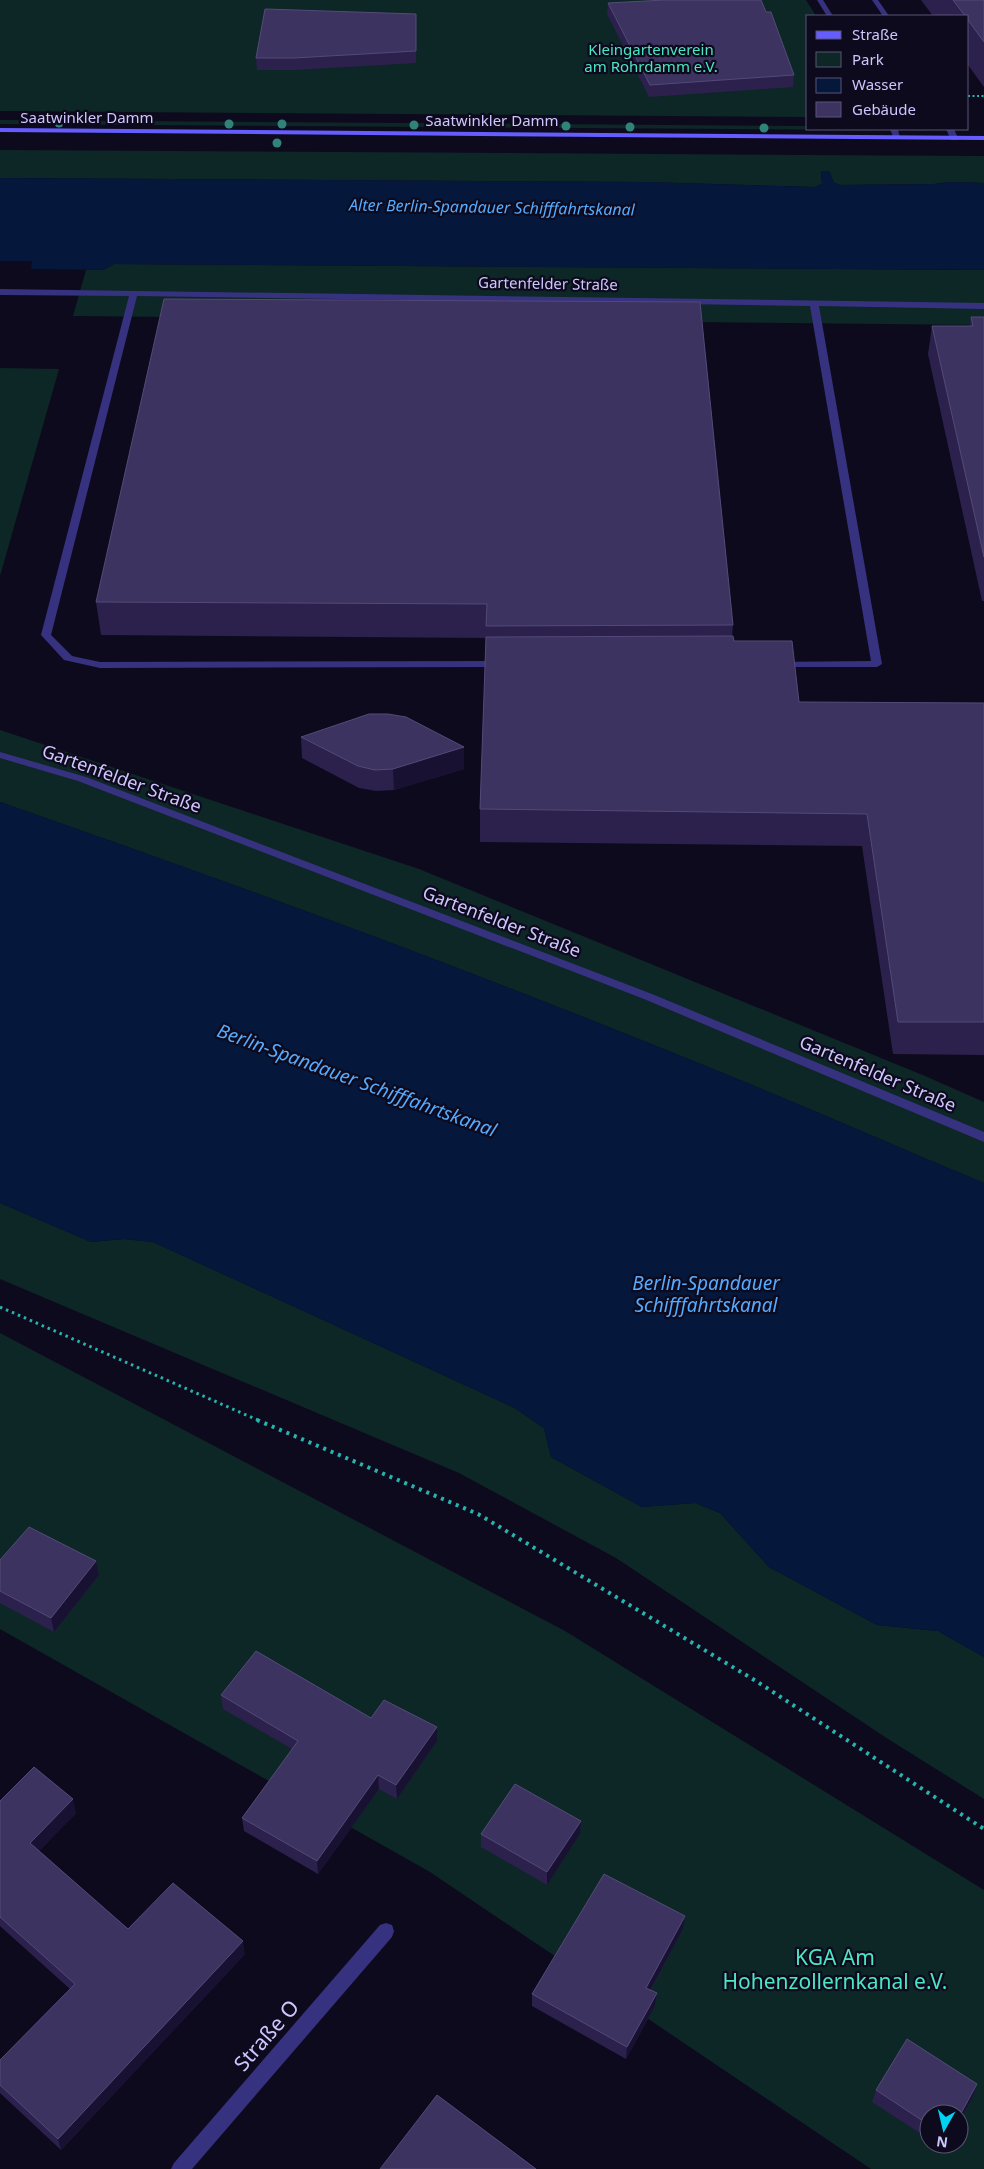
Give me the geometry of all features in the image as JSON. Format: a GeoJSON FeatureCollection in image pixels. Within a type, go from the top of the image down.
{"type":"FeatureCollection","features":[{"type":"Feature","properties":{"kind":"main road","name":"Saatwinkler Damm"},"geometry":{"type":"LineString","coordinates":[[0,130],[895,133],[954,138],[984,138]]}},
{"type":"Feature","properties":{"kind":"street"},"geometry":{"type":"LineString","coordinates":[[820,0],[829,15]]}},
{"type":"Feature","properties":{"kind":"street"},"geometry":{"type":"LineString","coordinates":[[875,0],[885,15]]}},
{"type":"Feature","properties":{"kind":"street"},"geometry":{"type":"LineString","coordinates":[[950,130],[954,138]]}},
{"type":"Feature","properties":{"kind":"street","name":"Gartenfelder Straße"},"geometry":{"type":"LineString","coordinates":[[0,292],[984,306]]}},
{"type":"Feature","properties":{"kind":"street"},"geometry":{"type":"LineString","coordinates":[[134,294],[46,635],[68,658],[100,665],[508,664]]}},
{"type":"Feature","properties":{"kind":"street"},"geometry":{"type":"LineString","coordinates":[[768,664],[877,664],[814,304]]}},
{"type":"Feature","properties":{"kind":"street","name":"Gartenfelder Straße"},"geometry":{"type":"LineString","coordinates":[[0,755],[82,779],[572,966],[865,1084],[984,1138]]}},
{"type":"Feature","properties":{"kind":"street","name":"Straße O"},"geometry":{"type":"LineString","coordinates":[[180,2169],[386,1931]]}},
{"type":"Feature","properties":{"kind":"path"},"geometry":{"type":"LineString","coordinates":[[969,96],[984,96]]}},
{"type":"Feature","properties":{"kind":"path"},"geometry":{"type":"LineString","coordinates":[[0,1307],[478,1514],[756,1681],[984,1829]]}},
{"type":"Feature","properties":{"kind":"green space","name":"Kleingartenverein am Rohrdamm e.V."},"geometry":{"type":"Polygon","coordinates":[[[0,0],[806,0],[815,15],[806,15],[806,117],[0,111],[0,0]]]}},
{"type":"Feature","properties":{"kind":"green space"},"geometry":{"type":"Polygon","coordinates":[[[0,120],[806,126],[806,130],[0,124],[0,120]]]}},
{"type":"Feature","properties":{"kind":"green space"},"geometry":{"type":"Polygon","coordinates":[[[0,150],[984,156],[984,183],[841,185],[834,183],[829,171],[821,171],[822,184],[815,187],[644,182],[0,178],[0,150]]]}},
{"type":"Feature","properties":{"kind":"green space"},"geometry":{"type":"Polygon","coordinates":[[[114,264],[984,270],[984,325],[73,316],[86,270],[103,270],[114,264]]]}},
{"type":"Feature","properties":{"kind":"green space"},"geometry":{"type":"Polygon","coordinates":[[[0,368],[59,369],[0,576],[0,368]]]}},
{"type":"Feature","properties":{"kind":"green space"},"geometry":{"type":"Polygon","coordinates":[[[0,730],[419,869],[925,1076],[984,1102],[984,1183],[745,1082],[468,972],[281,902],[0,802],[0,730]]]}},
{"type":"Feature","properties":{"kind":"green space"},"geometry":{"type":"Polygon","coordinates":[[[0,1203],[91,1242],[124,1239],[153,1242],[513,1407],[544,1428],[551,1457],[642,1507],[695,1503],[720,1513],[769,1567],[877,1625],[938,1631],[984,1657],[984,1799],[888,1739],[616,1558],[459,1473],[0,1279],[0,1203]]]}},
{"type":"Feature","properties":{"kind":"green space","name":"KGA Am Hohenzollernkanal e.V."},"geometry":{"type":"Polygon","coordinates":[[[0,1333],[565,1631],[984,1890],[984,2169],[871,2169],[430,1872],[0,1629],[0,1333]]]}},
{"type":"Feature","properties":{"kind":"water","name":"Alter Berlin-Spandauer Schifffahrtskanal"},"geometry":{"type":"Polygon","coordinates":[[[821,171],[829,171],[834,183],[841,185],[984,183],[984,270],[114,264],[103,270],[31,269],[32,261],[0,261],[0,178],[644,182],[814,187],[822,184],[821,171]]]}},
{"type":"Feature","properties":{"kind":"water","name":"Berlin-Spandauer Schifffahrtskanal"},"geometry":{"type":"Polygon","coordinates":[[[0,802],[281,902],[468,972],[745,1082],[984,1183],[984,1657],[938,1631],[877,1625],[769,1567],[720,1513],[695,1503],[642,1507],[551,1457],[544,1428],[513,1407],[153,1242],[124,1239],[91,1242],[0,1203],[0,802]]]}},
{"type":"Feature","properties":{"kind":"building"},"geometry":{"type":"Polygon","coordinates":[[[665,0],[761,0],[766,12],[771,12],[794,75],[650,85],[608,3],[665,0]]]}},
{"type":"Feature","properties":{"kind":"building"},"geometry":{"type":"Polygon","coordinates":[[[953,0],[984,0],[984,42],[969,21],[969,15],[964,15],[953,0]]]}},
{"type":"Feature","properties":{"kind":"building"},"geometry":{"type":"Polygon","coordinates":[[[265,9],[416,14],[416,51],[294,58],[256,58],[265,9]]]}},
{"type":"Feature","properties":{"kind":"building"},"geometry":{"type":"Polygon","coordinates":[[[164,299],[700,302],[733,625],[486,626],[487,604],[96,602],[164,299]]]}},
{"type":"Feature","properties":{"kind":"building"},"geometry":{"type":"Polygon","coordinates":[[[971,317],[984,317],[984,557],[932,326],[973,326],[971,317]]]}},
{"type":"Feature","properties":{"kind":"building"},"geometry":{"type":"Polygon","coordinates":[[[733,636],[734,641],[792,641],[799,702],[984,703],[984,1022],[898,1022],[867,814],[480,809],[486,637],[733,636]]]}},
{"type":"Feature","properties":{"kind":"building"},"geometry":{"type":"Polygon","coordinates":[[[369,714],[388,714],[406,717],[464,747],[393,769],[375,770],[358,766],[301,737],[369,714]]]}},
{"type":"Feature","properties":{"kind":"building"},"geometry":{"type":"Polygon","coordinates":[[[29,1527],[96,1561],[51,1618],[0,1591],[0,1560],[29,1527]]]}},
{"type":"Feature","properties":{"kind":"building"},"geometry":{"type":"Polygon","coordinates":[[[256,1651],[371,1718],[384,1700],[437,1727],[396,1785],[378,1775],[317,1861],[242,1818],[298,1741],[221,1695],[256,1651]]]}},
{"type":"Feature","properties":{"kind":"building"},"geometry":{"type":"Polygon","coordinates":[[[34,1767],[73,1799],[30,1843],[128,1929],[173,1883],[243,1941],[58,2139],[0,2085],[0,2060],[75,1984],[0,1917],[0,1801],[34,1767]]]}},
{"type":"Feature","properties":{"kind":"building"},"geometry":{"type":"Polygon","coordinates":[[[515,1784],[581,1821],[547,1872],[481,1834],[515,1784]]]}},
{"type":"Feature","properties":{"kind":"building"},"geometry":{"type":"Polygon","coordinates":[[[604,1874],[685,1916],[646,1988],[657,1993],[627,2047],[532,1994],[604,1874]]]}},
{"type":"Feature","properties":{"kind":"building"},"geometry":{"type":"Polygon","coordinates":[[[907,2039],[977,2084],[966,2104],[919,2104],[919,2118],[876,2090],[907,2039]]]}},
{"type":"Feature","properties":{"kind":"building"},"geometry":{"type":"Polygon","coordinates":[[[437,2095],[536,2169],[380,2169],[437,2095]]]}}]}
